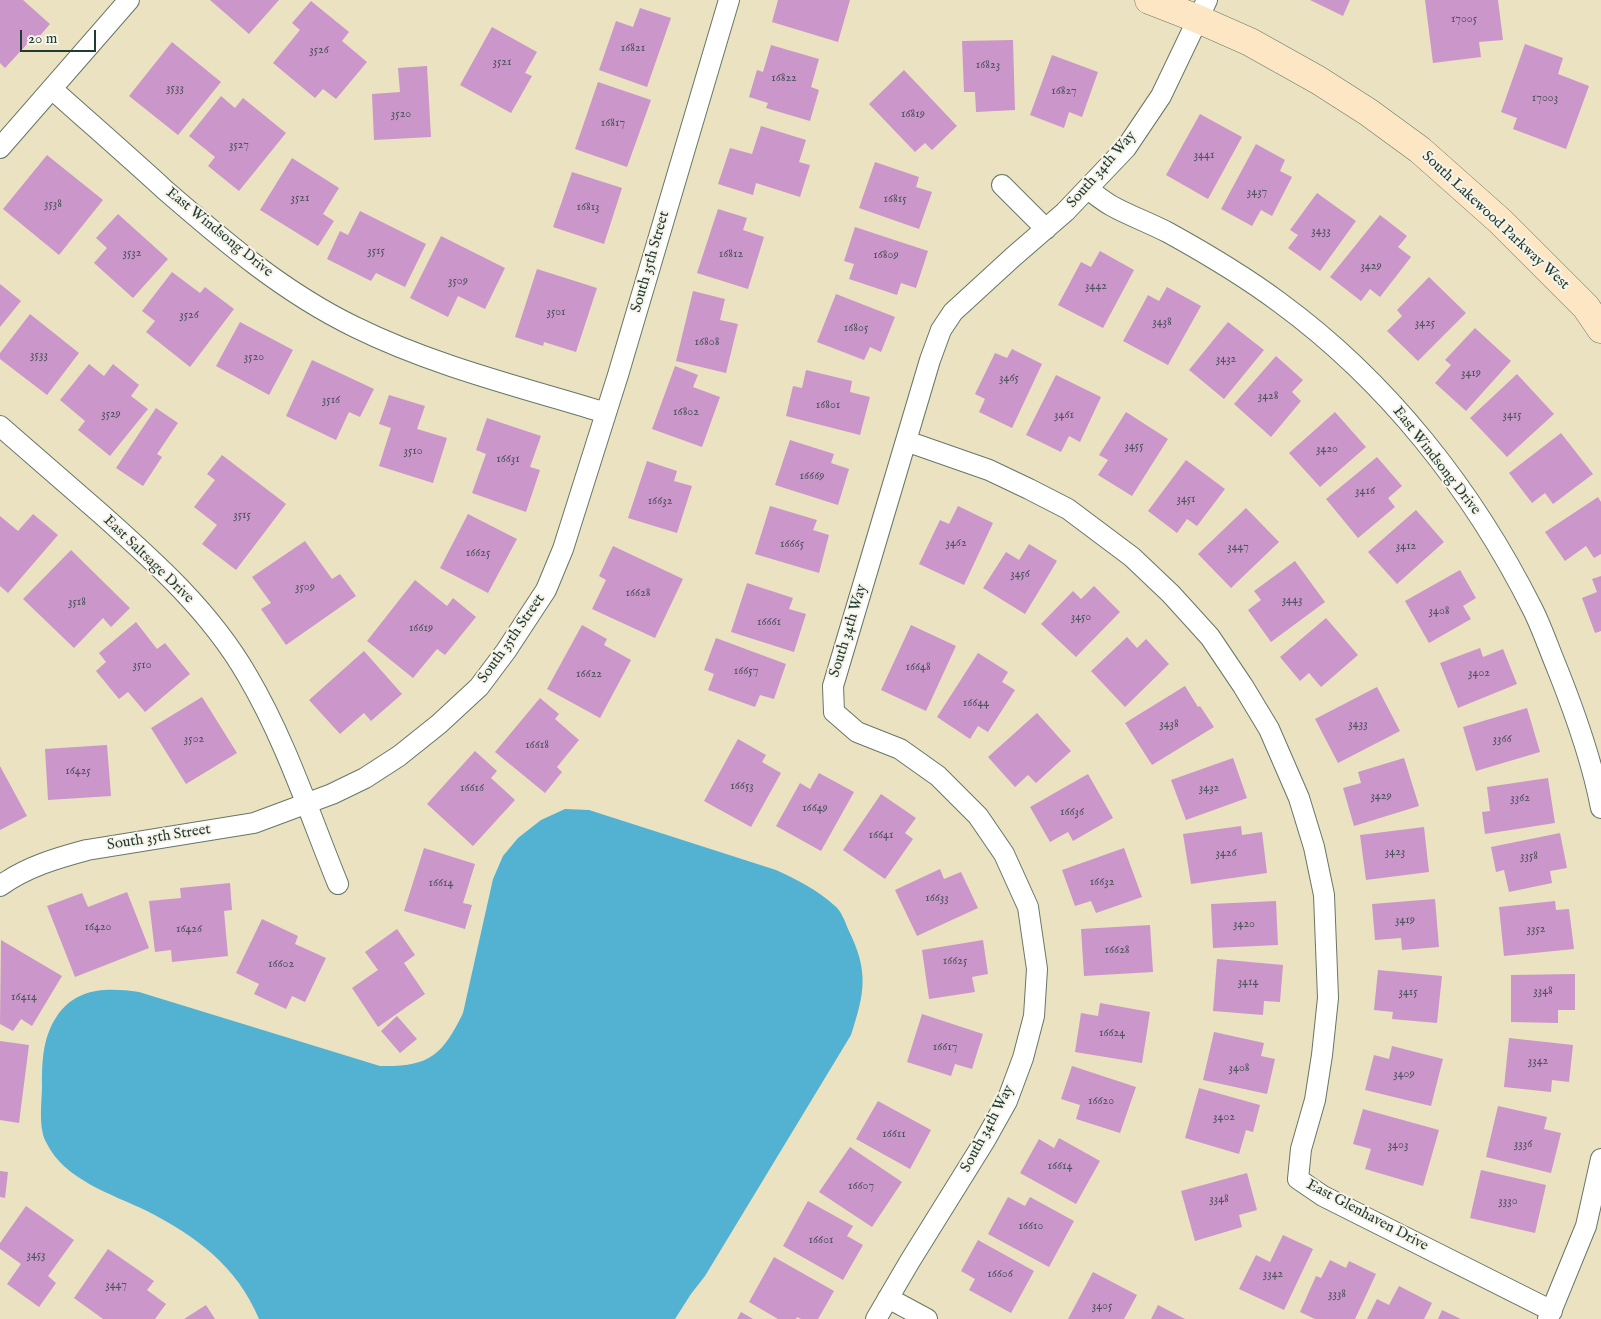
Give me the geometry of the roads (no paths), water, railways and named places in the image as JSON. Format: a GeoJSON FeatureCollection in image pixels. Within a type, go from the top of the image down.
{"type":"FeatureCollection","features":[{"type":"Feature","properties":{"kind":"street"},"geometry":{"type":"LineString","coordinates":[[0,148],[129,0]]}},
{"type":"Feature","properties":{"kind":"street","name":"South 35th Street"},"geometry":{"type":"LineString","coordinates":[[0,886],[35,866],[78,852],[254,823],[306,805],[364,778],[399,756],[439,724],[479,686],[528,620],[546,590],[563,549],[606,413],[729,0]]}},
{"type":"Feature","properties":{"kind":"street","name":"South Lakewood Parkway West"},"geometry":{"type":"LineString","coordinates":[[1149,0],[1203,9],[1250,42],[1318,80],[1368,112],[1420,150],[1500,221],[1586,307],[1601,329]]}},
{"type":"Feature","properties":{"kind":"street","name":"South 34th Way"},"geometry":{"type":"LineString","coordinates":[[876,1319],[1007,1101],[1023,1058],[1034,1016],[1037,969],[1028,908],[1004,854],[978,816],[938,776],[900,749],[857,732],[834,712],[833,686],[930,360],[942,330],[953,312],[1046,229],[1088,189],[1126,148],[1161,96],[1203,9]]}},
{"type":"Feature","properties":{"kind":"street","name":"East Windsong Drive"},"geometry":{"type":"LineString","coordinates":[[52,89],[249,262],[302,298],[389,344],[431,360],[606,413]]}},
{"type":"Feature","properties":{"kind":"street"},"geometry":{"type":"LineString","coordinates":[[1002,185],[1046,229]]}},
{"type":"Feature","properties":{"kind":"street","name":"East Windsong Drive"},"geometry":{"type":"LineString","coordinates":[[1088,189],[1110,206],[1166,232],[1226,265],[1280,302],[1339,350],[1416,430],[1500,547],[1534,612],[1572,705],[1598,791],[1601,808]]}},
{"type":"Feature","properties":{"kind":"street","name":"East Saltsage Drive"},"geometry":{"type":"LineString","coordinates":[[0,426],[149,557],[181,588],[219,633],[247,674],[273,721],[292,764],[306,805],[338,884]]}},
{"type":"Feature","properties":{"kind":"street","name":"East Glenhaven Drive"},"geometry":{"type":"LineString","coordinates":[[906,441],[989,470],[1068,509],[1132,557],[1171,594],[1210,636],[1269,729],[1299,798],[1314,847],[1324,895],[1328,998],[1321,1064],[1315,1100],[1301,1149],[1298,1179],[1323,1196],[1550,1315]]}},
{"type":"Feature","properties":{"kind":"street"},"geometry":{"type":"LineString","coordinates":[[1550,1315],[1586,1226],[1601,1159]]}},
{"type":"Feature","properties":{"kind":"street"},"geometry":{"type":"LineString","coordinates":[[888,1298],[928,1319]]}},
{"type":"Feature","properties":{"kind":"water"},"geometry":{"type":"Polygon","coordinates":[[[565,809],[589,810],[776,870],[791,877],[828,900],[841,913],[855,944],[862,970],[862,994],[851,1035],[705,1276],[675,1319],[259,1319],[239,1283],[213,1254],[198,1242],[147,1211],[90,1184],[64,1166],[54,1155],[46,1142],[41,1122],[44,1048],[54,1021],[67,1004],[76,998],[95,991],[139,992],[380,1066],[411,1064],[432,1056],[448,1040],[463,1013],[493,879],[503,856],[518,838],[541,820],[565,809]]]}}]}
